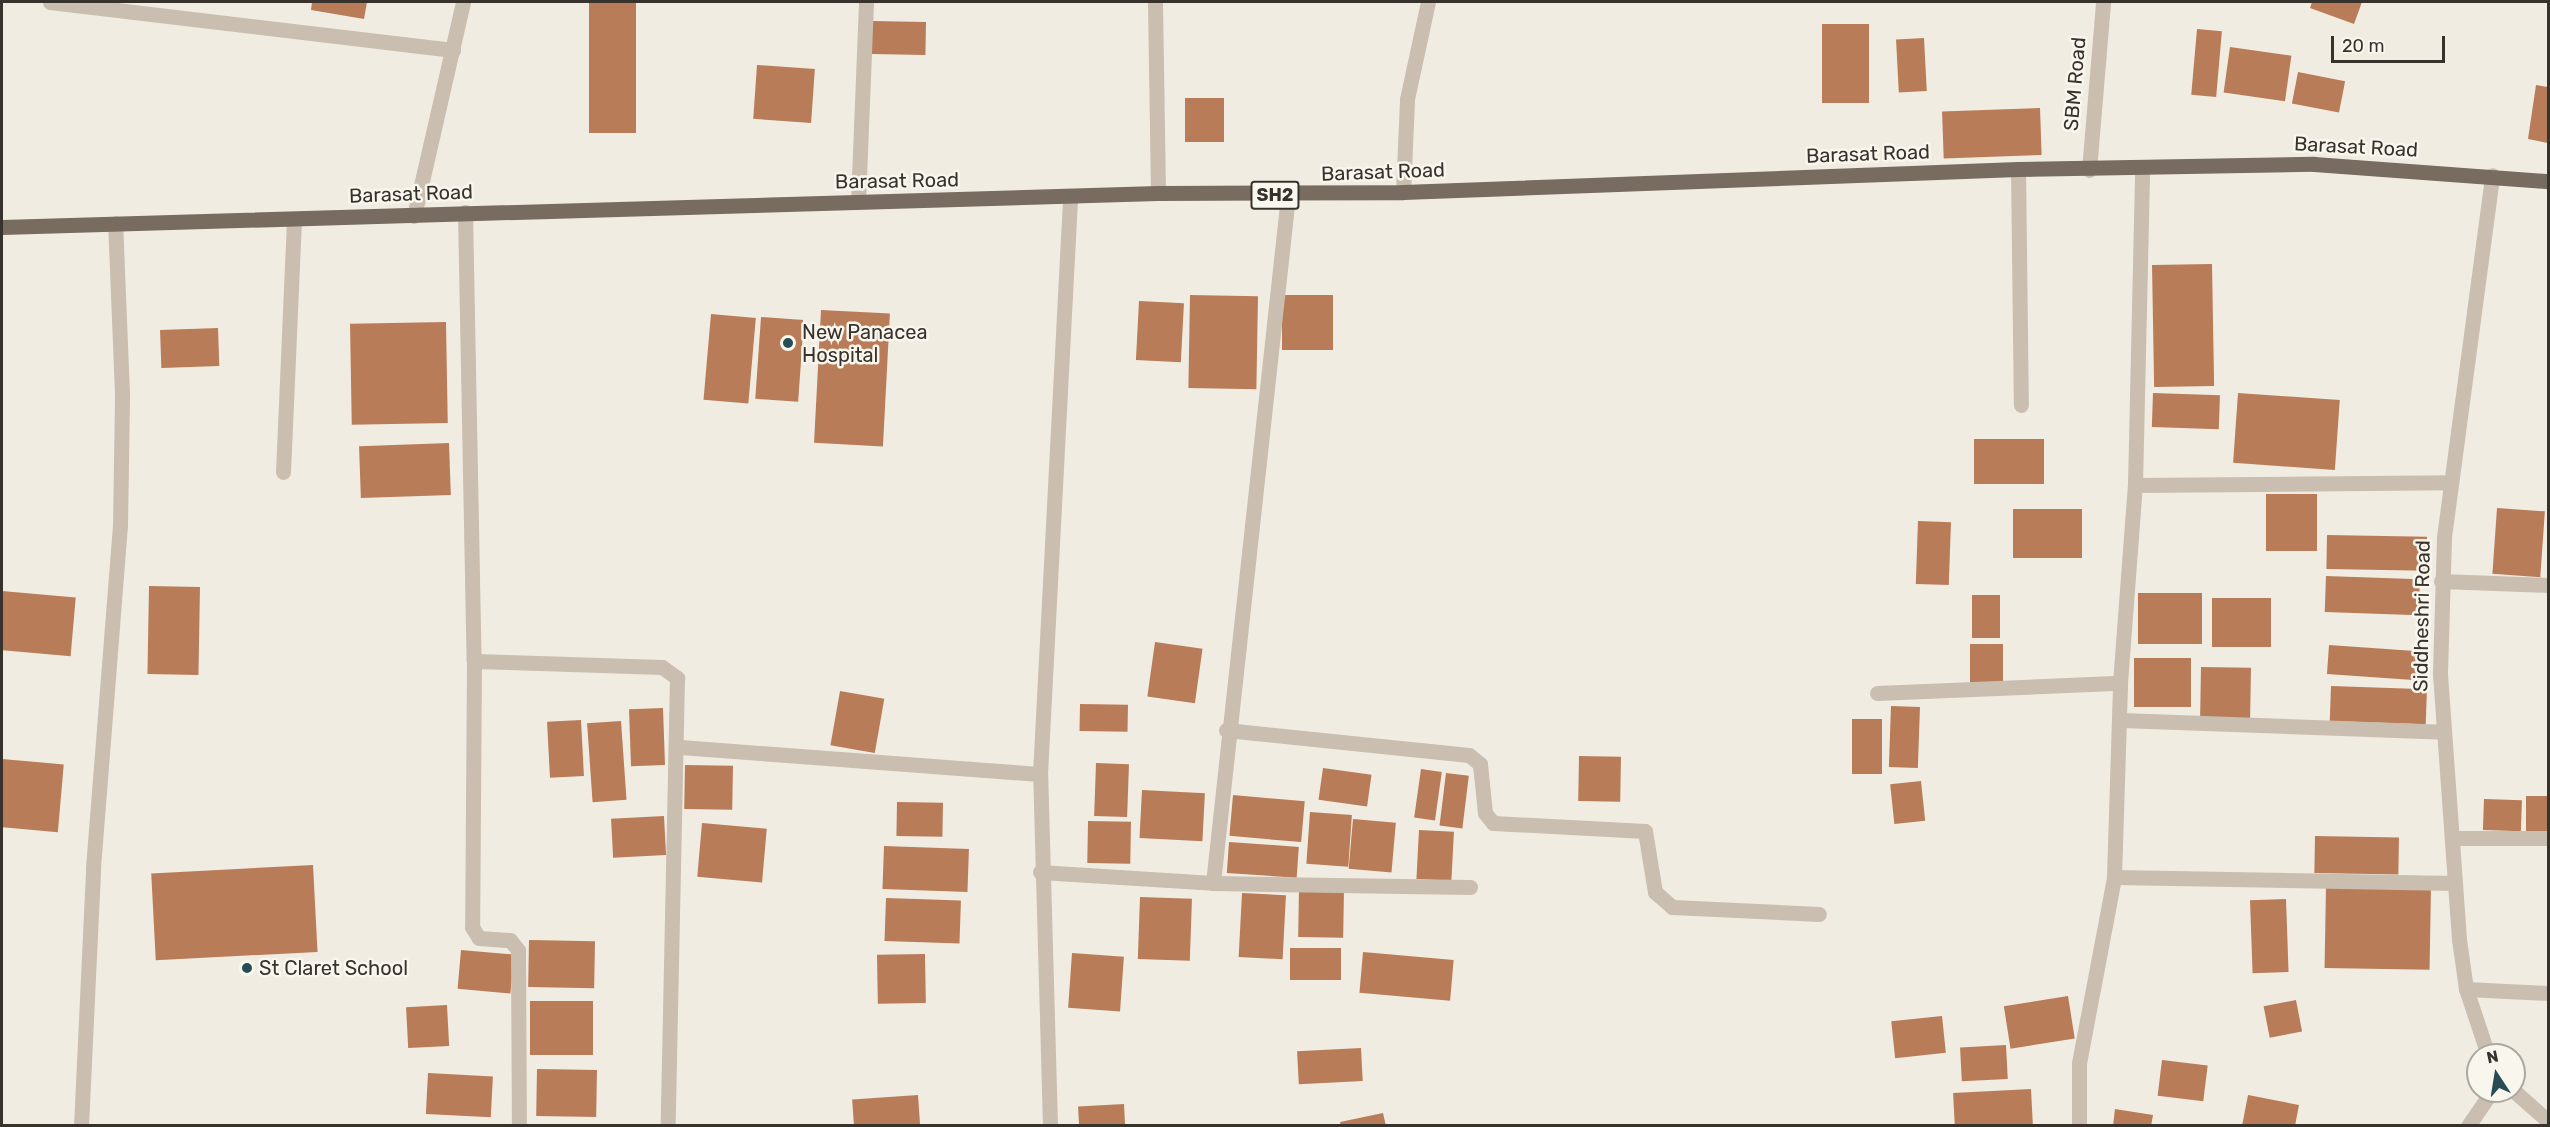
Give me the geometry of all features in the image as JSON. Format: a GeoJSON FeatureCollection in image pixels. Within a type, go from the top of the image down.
{"type":"FeatureCollection","features":[{"type":"Feature","properties":{"kind":"main road","name":"Barasat Road"},"geometry":{"type":"LineString","coordinates":[[2,226],[858,202],[1070,199],[1158,194],[1288,196],[2018,169],[2089,170],[2314,164],[2492,175],[2548,181]]}},
{"type":"Feature","properties":{"kind":"street"},"geometry":{"type":"LineString","coordinates":[[50,2],[453,50]]}},
{"type":"Feature","properties":{"kind":"street"},"geometry":{"type":"LineString","coordinates":[[414,216],[463,2]]}},
{"type":"Feature","properties":{"kind":"street"},"geometry":{"type":"LineString","coordinates":[[858,202],[866,2]]}},
{"type":"Feature","properties":{"kind":"street"},"geometry":{"type":"LineString","coordinates":[[1155,2],[1158,194]]}},
{"type":"Feature","properties":{"kind":"street"},"geometry":{"type":"LineString","coordinates":[[1403,192],[1407,99],[1428,2]]}},
{"type":"Feature","properties":{"kind":"street","name":"SBM Road"},"geometry":{"type":"LineString","coordinates":[[2089,170],[2103,2]]}},
{"type":"Feature","properties":{"kind":"street"},"geometry":{"type":"LineString","coordinates":[[2079,1125],[2079,1063],[2114,877],[2121,720],[2120,683],[2135,485],[2142,167]]}},
{"type":"Feature","properties":{"kind":"street"},"geometry":{"type":"LineString","coordinates":[[2018,169],[2021,405]]}},
{"type":"Feature","properties":{"kind":"street","name":"Siddheshri Road"},"geometry":{"type":"LineString","coordinates":[[2484,1043],[2466,989],[2454,883],[2444,732],[2441,581],[2451,482],[2492,175]]}},
{"type":"Feature","properties":{"kind":"street"},"geometry":{"type":"LineString","coordinates":[[1213,883],[1226,730],[1288,196]]}},
{"type":"Feature","properties":{"kind":"street"},"geometry":{"type":"LineString","coordinates":[[1050,1125],[1040,872],[1040,774],[1070,199]]}},
{"type":"Feature","properties":{"kind":"street"},"geometry":{"type":"LineString","coordinates":[[465,212],[474,662],[472,927],[479,938],[510,940],[518,951],[519,1125]]}},
{"type":"Feature","properties":{"kind":"street"},"geometry":{"type":"LineString","coordinates":[[283,472],[294,219]]}},
{"type":"Feature","properties":{"kind":"street"},"geometry":{"type":"LineString","coordinates":[[81,1125],[93,868],[120,526],[123,394],[115,223]]}},
{"type":"Feature","properties":{"kind":"street"},"geometry":{"type":"LineString","coordinates":[[2135,485],[2451,482]]}},
{"type":"Feature","properties":{"kind":"street"},"geometry":{"type":"LineString","coordinates":[[2441,581],[2548,585]]}},
{"type":"Feature","properties":{"kind":"street"},"geometry":{"type":"LineString","coordinates":[[474,662],[662,667],[677,678],[680,687],[680,747],[668,1125]]}},
{"type":"Feature","properties":{"kind":"street"},"geometry":{"type":"LineString","coordinates":[[1877,693],[2120,683]]}},
{"type":"Feature","properties":{"kind":"street"},"geometry":{"type":"LineString","coordinates":[[2121,720],[2444,732]]}},
{"type":"Feature","properties":{"kind":"street"},"geometry":{"type":"LineString","coordinates":[[1226,730],[1469,756],[1480,764],[1485,813],[1493,823],[1645,831],[1655,892],[1672,907],[1819,914]]}},
{"type":"Feature","properties":{"kind":"street"},"geometry":{"type":"LineString","coordinates":[[680,747],[1040,774]]}},
{"type":"Feature","properties":{"kind":"street"},"geometry":{"type":"LineString","coordinates":[[2452,838],[2548,838]]}},
{"type":"Feature","properties":{"kind":"street"},"geometry":{"type":"LineString","coordinates":[[1040,872],[1213,883],[1470,887]]}},
{"type":"Feature","properties":{"kind":"street"},"geometry":{"type":"LineString","coordinates":[[2114,877],[2454,883]]}},
{"type":"Feature","properties":{"kind":"street"},"geometry":{"type":"LineString","coordinates":[[2466,989],[2548,993]]}},
{"type":"Feature","properties":{"kind":"street"},"geometry":{"type":"LineString","coordinates":[[2526,1102],[2548,1121]]}},
{"type":"Feature","properties":{"kind":"street"},"geometry":{"type":"LineString","coordinates":[[2468,1125],[2484,1103]]}},
{"type":"Feature","properties":{"kind":"building"},"geometry":{"type":"Polygon","coordinates":[[[312,2],[367,2],[364,19],[311,10],[312,2]]]}},
{"type":"Feature","properties":{"kind":"building"},"geometry":{"type":"Polygon","coordinates":[[[589,2],[636,2],[636,133],[589,133],[589,2]]]}},
{"type":"Feature","properties":{"kind":"building"},"geometry":{"type":"Polygon","coordinates":[[[2312,2],[2362,2],[2354,24],[2310,8],[2312,2]]]}},
{"type":"Feature","properties":{"kind":"building"},"geometry":{"type":"Polygon","coordinates":[[[872,21],[926,22],[925,55],[871,54],[872,21]]]}},
{"type":"Feature","properties":{"kind":"building"},"geometry":{"type":"Polygon","coordinates":[[[1822,24],[1869,24],[1869,103],[1822,103],[1822,24]]]}},
{"type":"Feature","properties":{"kind":"building"},"geometry":{"type":"Polygon","coordinates":[[[2197,29],[2222,31],[2216,97],[2191,95],[2197,29]]]}},
{"type":"Feature","properties":{"kind":"building"},"geometry":{"type":"Polygon","coordinates":[[[1924,38],[1927,91],[1899,92],[1896,39],[1924,38]]]}},
{"type":"Feature","properties":{"kind":"building"},"geometry":{"type":"Polygon","coordinates":[[[2230,47],[2291,56],[2285,101],[2224,93],[2230,47]]]}},
{"type":"Feature","properties":{"kind":"building"},"geometry":{"type":"Polygon","coordinates":[[[757,65],[815,69],[811,123],[753,119],[757,65]]]}},
{"type":"Feature","properties":{"kind":"building"},"geometry":{"type":"Polygon","coordinates":[[[2298,72],[2345,81],[2339,113],[2292,103],[2298,72]]]}},
{"type":"Feature","properties":{"kind":"building"},"geometry":{"type":"Polygon","coordinates":[[[2536,85],[2548,87],[2548,143],[2528,139],[2536,85]]]}},
{"type":"Feature","properties":{"kind":"building"},"geometry":{"type":"Polygon","coordinates":[[[1185,98],[1224,98],[1224,142],[1185,142],[1185,98]]]}},
{"type":"Feature","properties":{"kind":"building"},"geometry":{"type":"Polygon","coordinates":[[[2040,108],[2042,155],[1944,158],[1942,111],[2040,108]]]}},
{"type":"Feature","properties":{"kind":"building"},"geometry":{"type":"Polygon","coordinates":[[[2212,264],[2214,386],[2154,387],[2152,265],[2212,264]]]}},
{"type":"Feature","properties":{"kind":"building"},"geometry":{"type":"Polygon","coordinates":[[[1190,295],[1258,296],[1256,389],[1188,388],[1190,295]]]}},
{"type":"Feature","properties":{"kind":"building"},"geometry":{"type":"Polygon","coordinates":[[[1282,295],[1333,295],[1333,350],[1282,350],[1282,295]]]}},
{"type":"Feature","properties":{"kind":"building"},"geometry":{"type":"Polygon","coordinates":[[[1139,301],[1184,303],[1181,362],[1136,360],[1139,301]]]}},
{"type":"Feature","properties":{"kind":"building"},"geometry":{"type":"Polygon","coordinates":[[[821,310],[890,314],[883,446],[814,443],[821,310]]]}},
{"type":"Feature","properties":{"kind":"building"},"geometry":{"type":"Polygon","coordinates":[[[711,314],[756,318],[748,404],[704,400],[711,314]]]}},
{"type":"Feature","properties":{"kind":"building"},"geometry":{"type":"Polygon","coordinates":[[[761,317],[804,320],[798,402],[755,399],[761,317]]]}},
{"type":"Feature","properties":{"kind":"building"},"geometry":{"type":"Polygon","coordinates":[[[446,322],[448,423],[352,425],[350,324],[446,322]]]}},
{"type":"Feature","properties":{"kind":"building"},"geometry":{"type":"Polygon","coordinates":[[[218,328],[219,366],[161,368],[160,330],[218,328]]]}},
{"type":"Feature","properties":{"kind":"building"},"geometry":{"type":"Polygon","coordinates":[[[2153,393],[2220,395],[2219,429],[2152,427],[2153,393]]]}},
{"type":"Feature","properties":{"kind":"building"},"geometry":{"type":"Polygon","coordinates":[[[2238,393],[2340,400],[2335,470],[2233,463],[2238,393]]]}},
{"type":"Feature","properties":{"kind":"building"},"geometry":{"type":"Polygon","coordinates":[[[1974,439],[2044,439],[2044,484],[1974,484],[1974,439]]]}},
{"type":"Feature","properties":{"kind":"building"},"geometry":{"type":"Polygon","coordinates":[[[449,443],[451,495],[361,498],[359,446],[449,443]]]}},
{"type":"Feature","properties":{"kind":"building"},"geometry":{"type":"Polygon","coordinates":[[[2266,494],[2317,494],[2317,551],[2266,551],[2266,494]]]}},
{"type":"Feature","properties":{"kind":"building"},"geometry":{"type":"Polygon","coordinates":[[[2497,508],[2545,511],[2540,577],[2492,574],[2497,508]]]}},
{"type":"Feature","properties":{"kind":"building"},"geometry":{"type":"Polygon","coordinates":[[[2013,509],[2082,509],[2082,558],[2013,558],[2013,509]]]}},
{"type":"Feature","properties":{"kind":"building"},"geometry":{"type":"Polygon","coordinates":[[[1918,521],[1951,522],[1949,585],[1916,584],[1918,521]]]}},
{"type":"Feature","properties":{"kind":"building"},"geometry":{"type":"Polygon","coordinates":[[[2327,535],[2427,537],[2426,571],[2326,569],[2327,535]]]}},
{"type":"Feature","properties":{"kind":"building"},"geometry":{"type":"Polygon","coordinates":[[[2326,576],[2420,579],[2419,615],[2325,612],[2326,576]]]}},
{"type":"Feature","properties":{"kind":"building"},"geometry":{"type":"Polygon","coordinates":[[[149,586],[200,587],[198,675],[147,674],[149,586]]]}},
{"type":"Feature","properties":{"kind":"building"},"geometry":{"type":"Polygon","coordinates":[[[2,591],[76,597],[71,656],[2,650],[2,591]]]}},
{"type":"Feature","properties":{"kind":"building"},"geometry":{"type":"Polygon","coordinates":[[[2138,593],[2202,593],[2202,644],[2138,644],[2138,593]]]}},
{"type":"Feature","properties":{"kind":"building"},"geometry":{"type":"Polygon","coordinates":[[[1972,595],[2000,595],[2000,638],[1972,638],[1972,595]]]}},
{"type":"Feature","properties":{"kind":"building"},"geometry":{"type":"Polygon","coordinates":[[[2212,598],[2271,598],[2271,647],[2212,647],[2212,598]]]}},
{"type":"Feature","properties":{"kind":"building"},"geometry":{"type":"Polygon","coordinates":[[[1155,642],[1203,649],[1195,703],[1147,696],[1155,642]]]}},
{"type":"Feature","properties":{"kind":"building"},"geometry":{"type":"Polygon","coordinates":[[[1970,644],[2003,644],[2003,682],[1970,682],[1970,644]]]}},
{"type":"Feature","properties":{"kind":"building"},"geometry":{"type":"Polygon","coordinates":[[[2329,645],[2419,651],[2417,680],[2327,674],[2329,645]]]}},
{"type":"Feature","properties":{"kind":"building"},"geometry":{"type":"Polygon","coordinates":[[[2134,658],[2191,658],[2191,707],[2134,707],[2134,658]]]}},
{"type":"Feature","properties":{"kind":"building"},"geometry":{"type":"Polygon","coordinates":[[[2201,667],[2251,668],[2250,719],[2200,718],[2201,667]]]}},
{"type":"Feature","properties":{"kind":"building"},"geometry":{"type":"Polygon","coordinates":[[[2331,686],[2427,689],[2426,724],[2330,721],[2331,686]]]}},
{"type":"Feature","properties":{"kind":"building"},"geometry":{"type":"Polygon","coordinates":[[[840,691],[884,699],[875,753],[830,745],[840,691]]]}},
{"type":"Feature","properties":{"kind":"building"},"geometry":{"type":"Polygon","coordinates":[[[1080,704],[1128,705],[1128,732],[1080,731],[1080,704]]]}},
{"type":"Feature","properties":{"kind":"building"},"geometry":{"type":"Polygon","coordinates":[[[1891,706],[1920,707],[1918,768],[1889,767],[1891,706]]]}},
{"type":"Feature","properties":{"kind":"building"},"geometry":{"type":"Polygon","coordinates":[[[663,708],[665,765],[631,766],[629,709],[663,708]]]}},
{"type":"Feature","properties":{"kind":"building"},"geometry":{"type":"Polygon","coordinates":[[[1852,719],[1882,719],[1882,774],[1852,774],[1852,719]]]}},
{"type":"Feature","properties":{"kind":"building"},"geometry":{"type":"Polygon","coordinates":[[[581,720],[584,776],[550,778],[547,722],[581,720]]]}},
{"type":"Feature","properties":{"kind":"building"},"geometry":{"type":"Polygon","coordinates":[[[621,721],[627,800],[593,802],[587,723],[621,721]]]}},
{"type":"Feature","properties":{"kind":"building"},"geometry":{"type":"Polygon","coordinates":[[[1579,756],[1621,757],[1620,802],[1578,801],[1579,756]]]}},
{"type":"Feature","properties":{"kind":"building"},"geometry":{"type":"Polygon","coordinates":[[[2,759],[64,764],[58,832],[2,827],[2,759]]]}},
{"type":"Feature","properties":{"kind":"building"},"geometry":{"type":"Polygon","coordinates":[[[1096,763],[1129,764],[1127,817],[1094,816],[1096,763]]]}},
{"type":"Feature","properties":{"kind":"building"},"geometry":{"type":"Polygon","coordinates":[[[685,765],[733,766],[732,810],[684,809],[685,765]]]}},
{"type":"Feature","properties":{"kind":"building"},"geometry":{"type":"Polygon","coordinates":[[[1323,768],[1372,775],[1367,807],[1319,800],[1323,768]]]}},
{"type":"Feature","properties":{"kind":"building"},"geometry":{"type":"Polygon","coordinates":[[[1421,769],[1442,772],[1435,820],[1414,818],[1421,769]]]}},
{"type":"Feature","properties":{"kind":"building"},"geometry":{"type":"Polygon","coordinates":[[[1446,773],[1469,776],[1462,828],[1440,826],[1446,773]]]}},
{"type":"Feature","properties":{"kind":"building"},"geometry":{"type":"Polygon","coordinates":[[[1921,781],[1925,821],[1894,824],[1890,784],[1921,781]]]}},
{"type":"Feature","properties":{"kind":"building"},"geometry":{"type":"Polygon","coordinates":[[[1142,790],[1205,793],[1202,841],[1139,838],[1142,790]]]}},
{"type":"Feature","properties":{"kind":"building"},"geometry":{"type":"Polygon","coordinates":[[[1233,795],[1305,801],[1301,842],[1229,836],[1233,795]]]}},
{"type":"Feature","properties":{"kind":"building"},"geometry":{"type":"Polygon","coordinates":[[[2526,796],[2548,796],[2548,832],[2526,832],[2526,796]]]}},
{"type":"Feature","properties":{"kind":"building"},"geometry":{"type":"Polygon","coordinates":[[[2484,799],[2522,800],[2521,831],[2483,830],[2484,799]]]}},
{"type":"Feature","properties":{"kind":"building"},"geometry":{"type":"Polygon","coordinates":[[[897,802],[943,803],[942,837],[896,836],[897,802]]]}},
{"type":"Feature","properties":{"kind":"building"},"geometry":{"type":"Polygon","coordinates":[[[1310,812],[1352,815],[1348,867],[1306,864],[1310,812]]]}},
{"type":"Feature","properties":{"kind":"building"},"geometry":{"type":"Polygon","coordinates":[[[664,816],[666,855],[613,858],[611,819],[664,816]]]}},
{"type":"Feature","properties":{"kind":"building"},"geometry":{"type":"Polygon","coordinates":[[[1353,819],[1396,823],[1391,873],[1349,869],[1353,819]]]}},
{"type":"Feature","properties":{"kind":"building"},"geometry":{"type":"Polygon","coordinates":[[[1088,821],[1131,822],[1130,864],[1087,863],[1088,821]]]}},
{"type":"Feature","properties":{"kind":"building"},"geometry":{"type":"Polygon","coordinates":[[[702,823],[767,829],[762,882],[697,877],[702,823]]]}},
{"type":"Feature","properties":{"kind":"building"},"geometry":{"type":"Polygon","coordinates":[[[1419,830],[1454,832],[1451,881],[1416,879],[1419,830]]]}},
{"type":"Feature","properties":{"kind":"building"},"geometry":{"type":"Polygon","coordinates":[[[2315,836],[2399,837],[2398,874],[2314,873],[2315,836]]]}},
{"type":"Feature","properties":{"kind":"building"},"geometry":{"type":"Polygon","coordinates":[[[1229,842],[1299,847],[1297,878],[1227,873],[1229,842]]]}},
{"type":"Feature","properties":{"kind":"building"},"geometry":{"type":"Polygon","coordinates":[[[884,846],[969,849],[967,892],[882,889],[884,846]]]}},
{"type":"Feature","properties":{"kind":"building"},"geometry":{"type":"Polygon","coordinates":[[[313,865],[318,952],[156,960],[151,873],[313,865]]]}},
{"type":"Feature","properties":{"kind":"building"},"geometry":{"type":"Polygon","coordinates":[[[2326,886],[2431,888],[2430,970],[2325,968],[2326,886]]]}},
{"type":"Feature","properties":{"kind":"building"},"geometry":{"type":"Polygon","coordinates":[[[1299,889],[1344,890],[1343,938],[1298,937],[1299,889]]]}},
{"type":"Feature","properties":{"kind":"building"},"geometry":{"type":"Polygon","coordinates":[[[1242,893],[1286,895],[1283,959],[1239,957],[1242,893]]]}},
{"type":"Feature","properties":{"kind":"building"},"geometry":{"type":"Polygon","coordinates":[[[1140,897],[1192,899],[1190,961],[1138,959],[1140,897]]]}},
{"type":"Feature","properties":{"kind":"building"},"geometry":{"type":"Polygon","coordinates":[[[886,898],[961,901],[959,944],[884,941],[886,898]]]}},
{"type":"Feature","properties":{"kind":"building"},"geometry":{"type":"Polygon","coordinates":[[[2286,899],[2289,972],[2253,973],[2250,900],[2286,899]]]}},
{"type":"Feature","properties":{"kind":"building"},"geometry":{"type":"Polygon","coordinates":[[[529,940],[595,941],[594,988],[528,987],[529,940]]]}},
{"type":"Feature","properties":{"kind":"building"},"geometry":{"type":"Polygon","coordinates":[[[1290,948],[1341,948],[1341,980],[1290,980],[1290,948]]]}},
{"type":"Feature","properties":{"kind":"building"},"geometry":{"type":"Polygon","coordinates":[[[461,950],[514,955],[510,993],[458,989],[461,950]]]}},
{"type":"Feature","properties":{"kind":"building"},"geometry":{"type":"Polygon","coordinates":[[[1363,952],[1454,960],[1450,1001],[1359,993],[1363,952]]]}},
{"type":"Feature","properties":{"kind":"building"},"geometry":{"type":"Polygon","coordinates":[[[1072,953],[1124,957],[1120,1011],[1068,1008],[1072,953]]]}},
{"type":"Feature","properties":{"kind":"building"},"geometry":{"type":"Polygon","coordinates":[[[925,954],[926,1003],[878,1004],[877,955],[925,954]]]}},
{"type":"Feature","properties":{"kind":"building"},"geometry":{"type":"Polygon","coordinates":[[[2068,996],[2075,1038],[2011,1049],[2004,1006],[2068,996]]]}},
{"type":"Feature","properties":{"kind":"building"},"geometry":{"type":"Polygon","coordinates":[[[2296,1000],[2302,1031],[2270,1038],[2264,1006],[2296,1000]]]}},
{"type":"Feature","properties":{"kind":"building"},"geometry":{"type":"Polygon","coordinates":[[[530,1001],[593,1001],[593,1055],[530,1055],[530,1001]]]}},
{"type":"Feature","properties":{"kind":"building"},"geometry":{"type":"Polygon","coordinates":[[[447,1005],[449,1046],[408,1048],[406,1007],[447,1005]]]}},
{"type":"Feature","properties":{"kind":"building"},"geometry":{"type":"Polygon","coordinates":[[[1942,1016],[1946,1053],[1895,1058],[1891,1021],[1942,1016]]]}},
{"type":"Feature","properties":{"kind":"building"},"geometry":{"type":"Polygon","coordinates":[[[2006,1045],[2008,1079],[1962,1081],[1960,1047],[2006,1045]]]}},
{"type":"Feature","properties":{"kind":"building"},"geometry":{"type":"Polygon","coordinates":[[[1361,1048],[1363,1081],[1299,1084],[1297,1051],[1361,1048]]]}},
{"type":"Feature","properties":{"kind":"building"},"geometry":{"type":"Polygon","coordinates":[[[2162,1060],[2208,1066],[2203,1101],[2158,1096],[2162,1060]]]}},
{"type":"Feature","properties":{"kind":"building"},"geometry":{"type":"Polygon","coordinates":[[[537,1069],[597,1070],[596,1117],[536,1116],[537,1069]]]}},
{"type":"Feature","properties":{"kind":"building"},"geometry":{"type":"Polygon","coordinates":[[[428,1073],[493,1076],[491,1117],[426,1114],[428,1073]]]}},
{"type":"Feature","properties":{"kind":"building"},"geometry":{"type":"Polygon","coordinates":[[[2031,1089],[2033,1126],[1955,1126],[1953,1093],[2031,1089]]]}},
{"type":"Feature","properties":{"kind":"building"},"geometry":{"type":"Polygon","coordinates":[[[918,1095],[920,1126],[854,1126],[852,1100],[918,1095]]]}},
{"type":"Feature","properties":{"kind":"building"},"geometry":{"type":"Polygon","coordinates":[[[2248,1095],[2299,1105],[2295,1126],[2242,1126],[2248,1095]]]}},
{"type":"Feature","properties":{"kind":"building"},"geometry":{"type":"Polygon","coordinates":[[[1124,1104],[1125,1126],[1079,1126],[1078,1106],[1124,1104]]]}},
{"type":"Feature","properties":{"kind":"building"},"geometry":{"type":"Polygon","coordinates":[[[2115,1109],[2153,1115],[2151,1126],[2113,1126],[2115,1109]]]}},
{"type":"Feature","properties":{"kind":"building"},"geometry":{"type":"Polygon","coordinates":[[[1383,1113],[1386,1126],[1341,1126],[1340,1122],[1383,1113]]]}},
{"type":"Feature","properties":{"kind":"place","name":"New Panacea Hospital"},"geometry":{"type":"Point","coordinates":[788,343]}},
{"type":"Feature","properties":{"kind":"place","name":"St Claret School"},"geometry":{"type":"Point","coordinates":[247,968]}}]}
